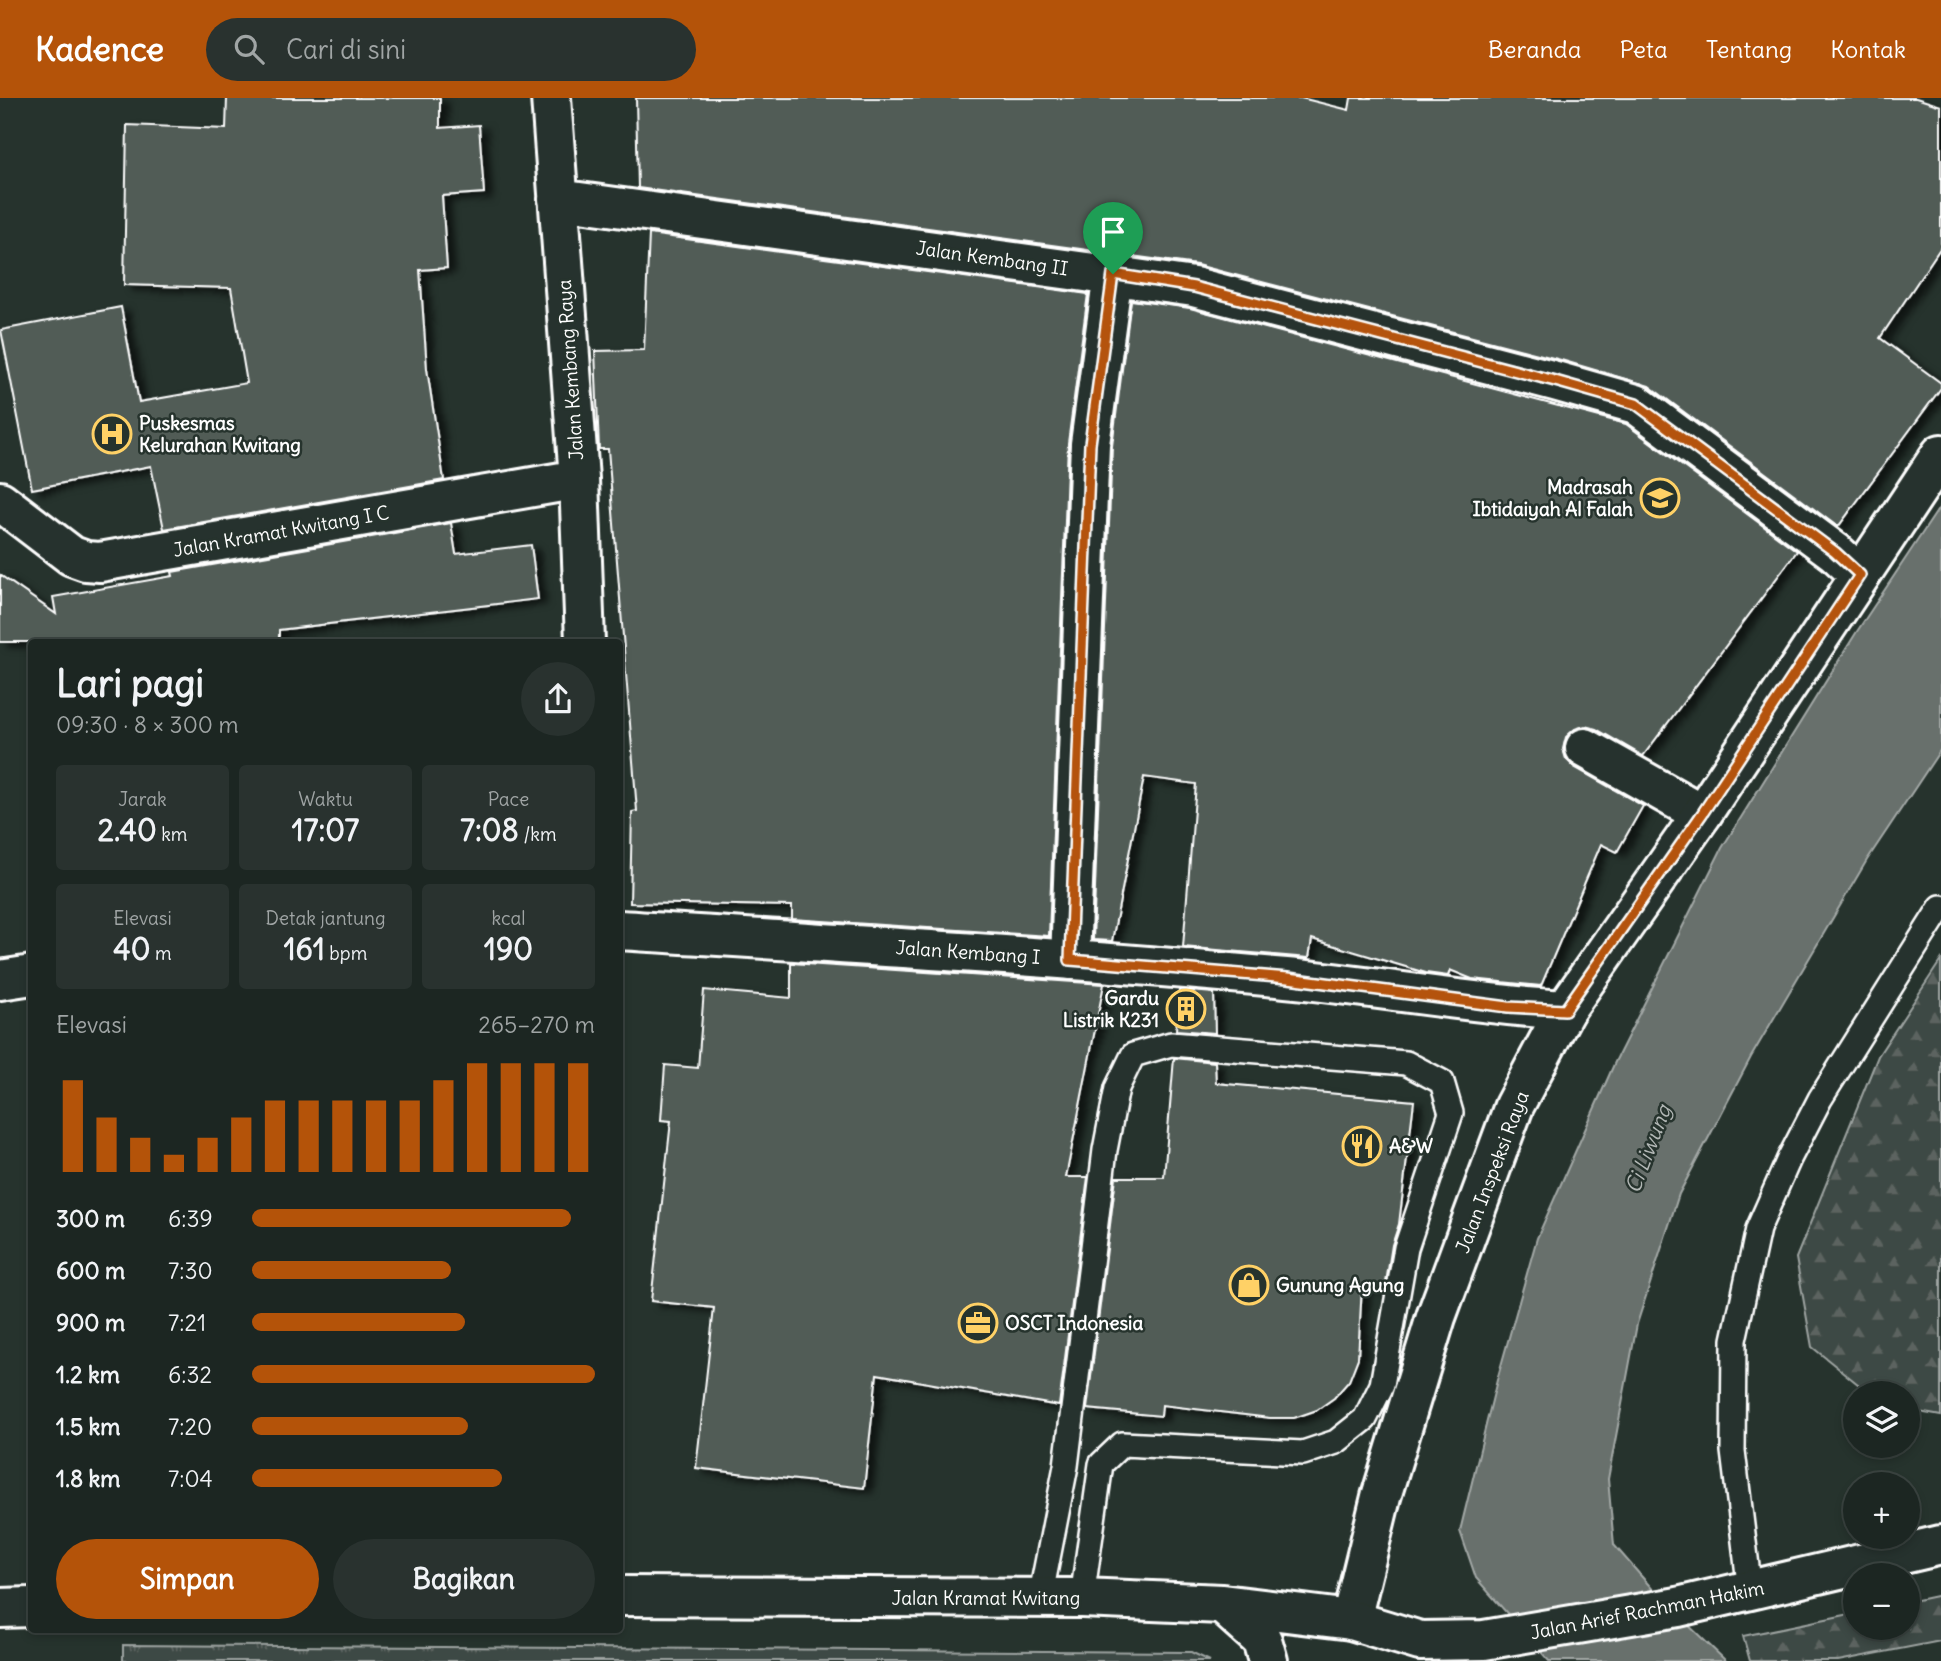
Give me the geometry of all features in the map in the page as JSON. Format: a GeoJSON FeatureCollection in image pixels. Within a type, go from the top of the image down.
{"type":"FeatureCollection","features":[{"type":"Feature","properties":{"kind":"street","name":"Jalan Kembang Raya"},"geometry":{"type":"LineString","coordinates":[[551,98],[579,479],[584,639]]}},
{"type":"Feature","properties":{"kind":"street","name":"Jalan Kembang II"},"geometry":{"type":"LineString","coordinates":[[558,198],[1194,287],[1636,404],[1835,552],[1860,575]]}},
{"type":"Feature","properties":{"kind":"street"},"geometry":{"type":"LineString","coordinates":[[1070,960],[1090,444],[1113,274]]}},
{"type":"Feature","properties":{"kind":"street","name":"Jalan Inspeksi Raya"},"geometry":{"type":"LineString","coordinates":[[1351,1620],[1381,1497],[1436,1317],[1514,1106],[1565,1010],[1702,814],[1941,454]]}},
{"type":"Feature","properties":{"kind":"street","name":"Jalan Kramat Kwitang I C"},"geometry":{"type":"LineString","coordinates":[[0,501],[72,556],[100,562],[579,479]]}},
{"type":"Feature","properties":{"kind":"street"},"geometry":{"type":"LineString","coordinates":[[1585,748],[1702,814]]}},
{"type":"Feature","properties":{"kind":"street","name":"Jalan Kembang I"},"geometry":{"type":"LineString","coordinates":[[623,930],[922,948],[1288,978],[1508,1007],[1565,1010]]}},
{"type":"Feature","properties":{"kind":"street"},"geometry":{"type":"LineString","coordinates":[[0,980],[28,976]]}},
{"type":"Feature","properties":{"kind":"street","name":"Jalan Arief Rachman Hakim"},"geometry":{"type":"LineString","coordinates":[[1351,1620],[1413,1651],[1678,1607],[1941,1545]]}},
{"type":"Feature","properties":{"kind":"street","name":"Jalan Kramat Kwitang"},"geometry":{"type":"LineString","coordinates":[[623,1596],[1082,1598],[1222,1604],[1351,1620]]}},
{"type":"Feature","properties":{"kind":"street"},"geometry":{"type":"LineString","coordinates":[[1222,1604],[1262,1640],[1268,1661]]}},
{"type":"Feature","properties":{"kind":"street"},"geometry":{"type":"LineString","coordinates":[[0,1608],[28,1607]]}},
{"type":"Feature","properties":{"kind":"lane"},"geometry":{"type":"LineString","coordinates":[[1750,1591],[1733,1451],[1734,1340],[1758,1229],[1789,1159],[1820,1099],[1941,907]]}},
{"type":"Feature","properties":{"kind":"lane"},"geometry":{"type":"LineString","coordinates":[[1040,1599],[1066,1466],[1105,1150],[1117,1088],[1133,1055],[1171,1044],[1406,1063],[1442,1082],[1451,1113],[1406,1248],[1382,1385],[1365,1419],[1336,1442],[1303,1453],[1122,1444],[1101,1464],[1082,1598]]}},
{"type":"Feature","properties":{"kind":"green space"},"geometry":{"type":"Polygon","coordinates":[[[1941,960],[1941,1416],[1920,1412],[1920,1381],[1854,1381],[1812,1347],[1796,1258],[1878,1056],[1941,960]]]}},
{"type":"Feature","properties":{"kind":"green space"},"geometry":{"type":"Polygon","coordinates":[[[1941,1595],[1941,1641],[1838,1661],[1750,1661],[1743,1636],[1843,1615],[1843,1640],[1920,1640],[1920,1599],[1941,1595]]]}},
{"type":"Feature","properties":{"kind":"green space"},"geometry":{"type":"Polygon","coordinates":[[[123,1645],[1191,1652],[1210,1661],[123,1661],[123,1645]]]}},
{"type":"Feature","properties":{"kind":"water","name":"Ci Liwung"},"geometry":{"type":"Polygon","coordinates":[[[1941,505],[1941,749],[1867,860],[1751,1057],[1679,1194],[1637,1324],[1608,1479],[1614,1545],[1662,1600],[1726,1661],[1549,1661],[1476,1578],[1460,1531],[1497,1380],[1537,1238],[1615,1062],[1722,848],[1856,633],[1941,505]]]}},
{"type":"Feature","properties":{"kind":"building"},"geometry":{"type":"Polygon","coordinates":[[[227,98],[440,98],[440,128],[479,125],[484,193],[442,196],[447,268],[420,270],[427,369],[444,480],[164,529],[151,466],[32,489],[1,330],[121,307],[139,402],[247,383],[231,288],[124,285],[127,125],[226,129],[227,98]]]}},
{"type":"Feature","properties":{"kind":"building"},"geometry":{"type":"Polygon","coordinates":[[[636,98],[1301,98],[1349,110],[1351,98],[1916,98],[1941,106],[1941,247],[1880,338],[1941,383],[1941,388],[1838,527],[1649,386],[1561,360],[1197,265],[638,188],[636,98]]]}},
{"type":"Feature","properties":{"kind":"building"},"geometry":{"type":"Polygon","coordinates":[[[649,234],[1088,294],[1068,443],[1049,936],[792,919],[792,906],[630,903],[632,812],[637,811],[608,449],[599,449],[595,351],[644,350],[649,234]]]}},
{"type":"Feature","properties":{"kind":"building"},"geometry":{"type":"Polygon","coordinates":[[[1131,300],[1190,308],[1626,424],[1797,551],[1643,756],[1596,729],[1585,726],[1575,729],[1566,737],[1563,749],[1566,759],[1574,767],[1643,806],[1617,852],[1601,844],[1541,986],[1472,979],[1450,970],[1448,976],[1426,973],[1312,939],[1309,958],[1183,947],[1196,784],[1144,777],[1112,941],[1093,940],[1112,446],[1131,300]]]}},
{"type":"Feature","properties":{"kind":"building"},"geometry":{"type":"Polygon","coordinates":[[[451,523],[456,554],[531,545],[538,599],[279,630],[279,639],[28,639],[28,642],[0,642],[0,575],[56,614],[53,597],[173,576],[172,572],[451,523]]]}},
{"type":"Feature","properties":{"kind":"building"},"geometry":{"type":"Polygon","coordinates":[[[791,963],[1104,984],[1066,1177],[1088,1177],[1059,1406],[877,1374],[864,1488],[696,1468],[714,1308],[651,1301],[671,1121],[661,1120],[665,1065],[698,1068],[704,990],[791,998],[791,963]]]}},
{"type":"Feature","properties":{"kind":"building"},"geometry":{"type":"Polygon","coordinates":[[[1179,990],[1214,993],[1215,1033],[1176,1030],[1179,990]]]}},
{"type":"Feature","properties":{"kind":"building"},"geometry":{"type":"Polygon","coordinates":[[[1174,1058],[1215,1062],[1216,1083],[1414,1101],[1399,1224],[1392,1245],[1385,1289],[1362,1285],[1358,1358],[1349,1381],[1334,1398],[1317,1410],[1294,1418],[1270,1418],[1162,1405],[1161,1416],[1087,1409],[1116,1177],[1164,1177],[1174,1058]]]}},
{"type":"Feature","properties":{"kind":"place","name":"Puskesmas Kelurahan Kwitang"},"geometry":{"type":"Point","coordinates":[112,434]}},
{"type":"Feature","properties":{"kind":"place","name":"Madrasah Ibtidaiyah Al Falah"},"geometry":{"type":"Point","coordinates":[1660,498]}},
{"type":"Feature","properties":{"kind":"place","name":"Gardu Listrik K231"},"geometry":{"type":"Point","coordinates":[1186,1009]}},
{"type":"Feature","properties":{"kind":"place","name":"A&W"},"geometry":{"type":"Point","coordinates":[1362,1146]}},
{"type":"Feature","properties":{"kind":"place","name":"Gunung Agung"},"geometry":{"type":"Point","coordinates":[1249,1285]}},
{"type":"Feature","properties":{"kind":"place","name":"OSCT Indonesia"},"geometry":{"type":"Point","coordinates":[978,1323]}},
{"type":"Feature","properties":{"kind":"route"},"geometry":{"type":"LineString","coordinates":[[1113,274],[1194,287],[1636,404],[1835,552],[1860,575],[1702,814],[1565,1010],[1508,1007],[1288,978],[1070,960],[1090,444],[1113,274]]}}]}
